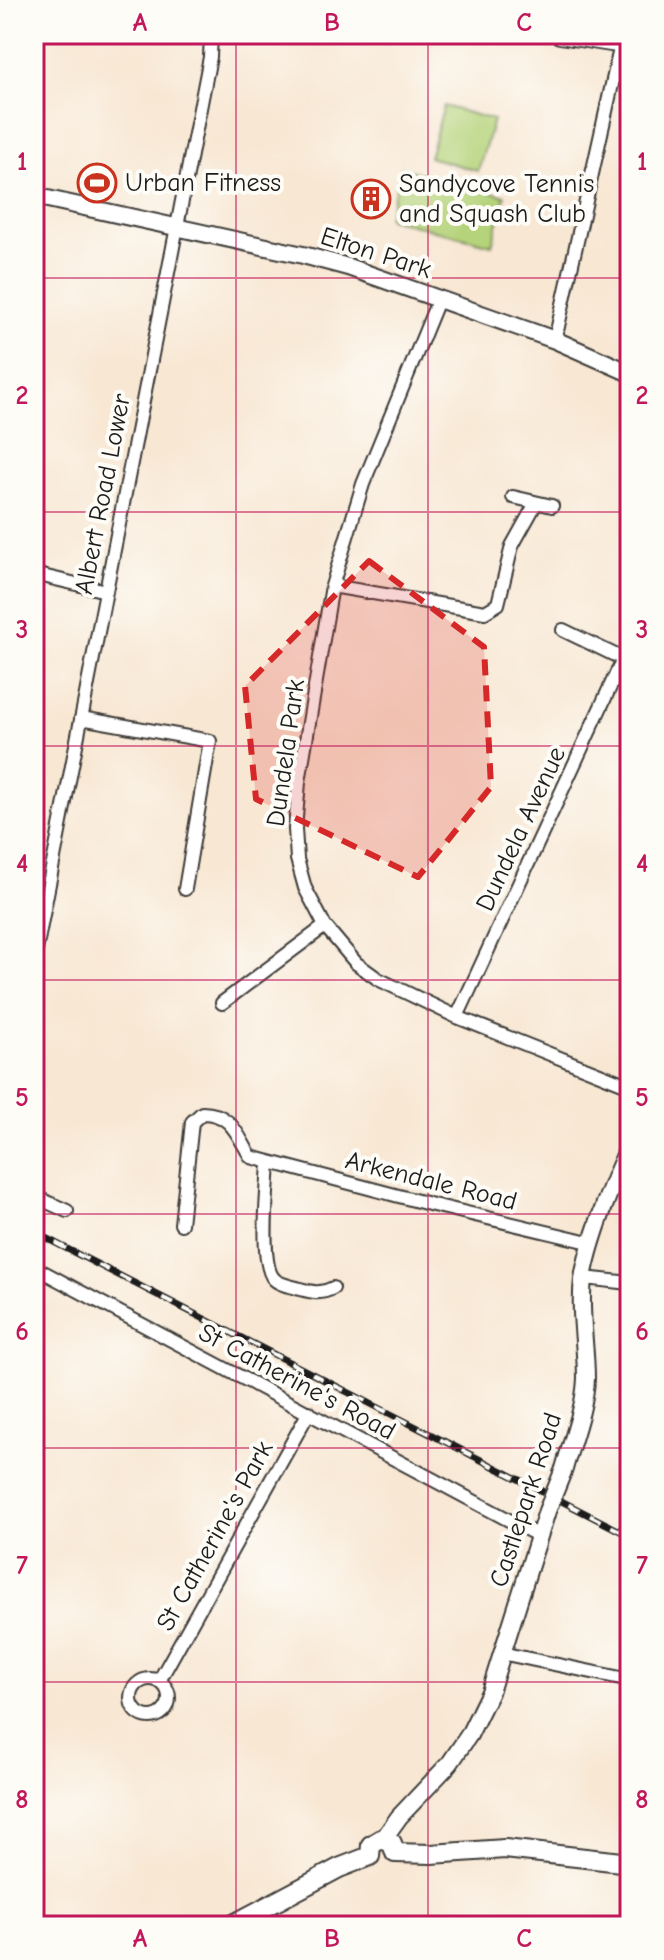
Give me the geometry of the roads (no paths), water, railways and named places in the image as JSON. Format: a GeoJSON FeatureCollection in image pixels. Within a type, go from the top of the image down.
{"type":"FeatureCollection","features":[{"type":"Feature","properties":{"kind":"main road"},"geometry":{"type":"LineString","coordinates":[[560,34],[626,41]]}},
{"type":"Feature","properties":{"kind":"main road"},"geometry":{"type":"LineString","coordinates":[[232,1925],[339,1868],[370,1856],[371,1845],[431,1854],[505,1849],[630,1863]]}},
{"type":"Feature","properties":{"kind":"street","name":"Albert Road Lower"},"geometry":{"type":"LineString","coordinates":[[34,961],[210,57],[211,34]]}},
{"type":"Feature","properties":{"kind":"street"},"geometry":{"type":"LineString","coordinates":[[555,340],[626,41]]}},
{"type":"Feature","properties":{"kind":"street","name":"Elton Park"},"geometry":{"type":"LineString","coordinates":[[34,196],[303,255],[439,298],[555,340],[630,373]]}},
{"type":"Feature","properties":{"kind":"street","name":"Dundela Park"},"geometry":{"type":"LineString","coordinates":[[439,298],[363,484],[332,586],[302,761],[295,829],[297,859],[305,888],[325,926],[356,963],[378,979],[457,1017],[630,1086]]}},
{"type":"Feature","properties":{"kind":"street"},"geometry":{"type":"LineString","coordinates":[[513,497],[552,506]]}},
{"type":"Feature","properties":{"kind":"street"},"geometry":{"type":"LineString","coordinates":[[332,586],[490,611],[500,599],[512,546],[536,503]]}},
{"type":"Feature","properties":{"kind":"street"},"geometry":{"type":"LineString","coordinates":[[34,574],[106,591]]}},
{"type":"Feature","properties":{"kind":"street"},"geometry":{"type":"LineString","coordinates":[[563,630],[623,659]]}},
{"type":"Feature","properties":{"kind":"street","name":"Dundela Avenue"},"geometry":{"type":"LineString","coordinates":[[457,1017],[630,644]]}},
{"type":"Feature","properties":{"kind":"street"},"geometry":{"type":"LineString","coordinates":[[81,718],[210,741],[185,889]]}},
{"type":"Feature","properties":{"kind":"street"},"geometry":{"type":"LineString","coordinates":[[222,1003],[325,926]]}},
{"type":"Feature","properties":{"kind":"street"},"geometry":{"type":"LineString","coordinates":[[181,1224],[192,1122],[202,1113],[216,1113],[226,1118],[251,1157],[264,1161],[267,1246],[273,1278],[318,1293],[333,1288]]}},
{"type":"Feature","properties":{"kind":"street","name":"Castlepark Road"},"geometry":{"type":"LineString","coordinates":[[390,1846],[399,1817],[450,1763],[469,1735],[490,1692],[547,1511],[564,1469],[581,1408],[586,1380],[581,1319],[584,1278],[593,1243],[630,1145]]}},
{"type":"Feature","properties":{"kind":"street","name":"Arkendale Road"},"geometry":{"type":"LineString","coordinates":[[264,1161],[593,1243]]}},
{"type":"Feature","properties":{"kind":"street"},"geometry":{"type":"LineString","coordinates":[[34,1196],[67,1211]]}},
{"type":"Feature","properties":{"kind":"street","name":"St Catherine's Road"},"geometry":{"type":"LineString","coordinates":[[34,1267],[539,1536]]}},
{"type":"Feature","properties":{"kind":"street"},"geometry":{"type":"LineString","coordinates":[[584,1278],[630,1283]]}},
{"type":"Feature","properties":{"kind":"street","name":"St Catherine's Park"},"geometry":{"type":"LineString","coordinates":[[159,1681],[309,1412]]}},
{"type":"Feature","properties":{"kind":"street"},"geometry":{"type":"LineString","coordinates":[[501,1653],[630,1680]]}},
{"type":"Feature","properties":{"kind":"railway"},"geometry":{"type":"LineString","coordinates":[[34,1232],[630,1536]]}},
{"type":"Feature","properties":{"kind":"place","name":"Urban Fitness"},"geometry":{"type":"Point","coordinates":[97,183]}},
{"type":"Feature","properties":{"kind":"place","name":"Sandycove Tennis and Squash Club"},"geometry":{"type":"Point","coordinates":[371,199]}}]}
